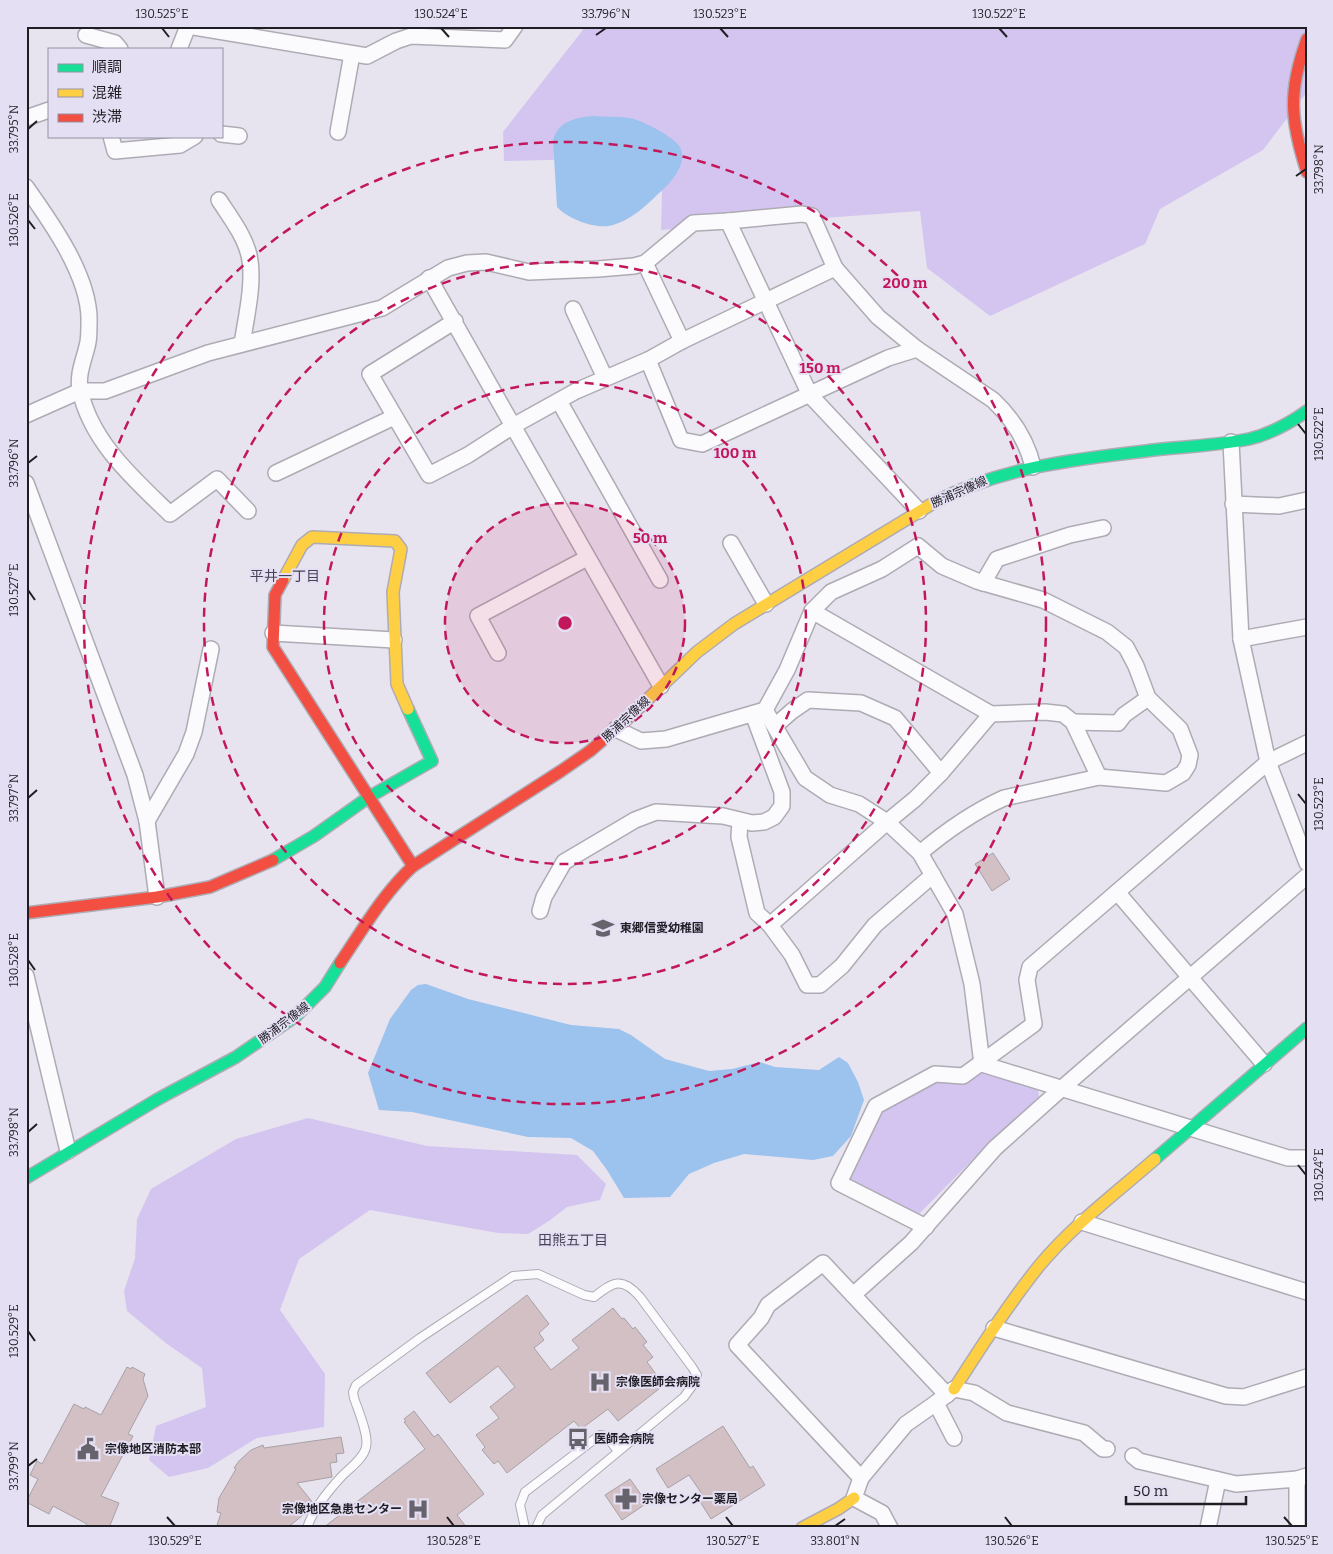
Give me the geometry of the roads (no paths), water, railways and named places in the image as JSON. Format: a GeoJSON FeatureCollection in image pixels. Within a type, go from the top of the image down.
{"type":"FeatureCollection","features":[{"type":"Feature","properties":{"kind":"street"},"geometry":{"type":"LineString","coordinates":[[179,48],[188,26],[367,56],[396,41],[411,36],[505,40],[515,26]]}},
{"type":"Feature","properties":{"kind":"street"},"geometry":{"type":"LineString","coordinates":[[86,35],[115,43],[119,48]]}},
{"type":"Feature","properties":{"kind":"street"},"geometry":{"type":"LineString","coordinates":[[1307,39],[1297,63],[1292,106],[1293,125],[1307,172]]}},
{"type":"Feature","properties":{"kind":"street"},"geometry":{"type":"LineString","coordinates":[[338,132],[352,54]]}},
{"type":"Feature","properties":{"kind":"street"},"geometry":{"type":"LineString","coordinates":[[26,118],[48,110]]}},
{"type":"Feature","properties":{"kind":"street"},"geometry":{"type":"LineString","coordinates":[[222,134],[240,136]]}},
{"type":"Feature","properties":{"kind":"street"},"geometry":{"type":"LineString","coordinates":[[112,138],[115,151],[180,145],[192,138]]}},
{"type":"Feature","properties":{"kind":"street"},"geometry":{"type":"LineString","coordinates":[[26,187],[53,226],[74,266],[84,291],[90,314],[88,340],[79,375],[80,391],[93,425],[106,447],[170,514],[216,479],[248,511]]}},
{"type":"Feature","properties":{"kind":"street"},"geometry":{"type":"LineString","coordinates":[[219,200],[235,224],[249,256],[250,295],[242,344]]}},
{"type":"Feature","properties":{"kind":"street"},"geometry":{"type":"LineString","coordinates":[[26,415],[80,391],[106,391],[208,353],[382,308],[448,268],[466,263],[486,262],[529,272],[634,266],[645,263],[693,223],[802,214],[812,216],[835,268],[878,317],[917,349],[1004,410],[1018,430],[1033,467]]}},
{"type":"Feature","properties":{"kind":"street"},"geometry":{"type":"LineString","coordinates":[[728,221],[810,395],[919,511]]}},
{"type":"Feature","properties":{"kind":"street"},"geometry":{"type":"LineString","coordinates":[[645,263],[682,341]]}},
{"type":"Feature","properties":{"kind":"street"},"geometry":{"type":"LineString","coordinates":[[455,321],[370,374],[429,475],[576,391],[648,360],[682,341],[835,268]]}},
{"type":"Feature","properties":{"kind":"street"},"geometry":{"type":"LineString","coordinates":[[430,278],[661,686]]}},
{"type":"Feature","properties":{"kind":"street"},"geometry":{"type":"LineString","coordinates":[[573,309],[605,378]]}},
{"type":"Feature","properties":{"kind":"street"},"geometry":{"type":"LineString","coordinates":[[648,360],[681,440],[702,444],[888,358],[917,349]]}},
{"type":"Feature","properties":{"kind":"street"},"geometry":{"type":"LineString","coordinates":[[559,401],[660,580]]}},
{"type":"Feature","properties":{"kind":"street","name":"勝浦宗像線"},"geometry":{"type":"LineString","coordinates":[[26,1178],[68,1151],[158,1099],[236,1057],[296,1016],[325,987],[378,905],[395,883],[413,866],[561,771],[616,729],[697,652],[734,624],[919,511],[954,492],[994,477],[1072,460],[1249,439],[1272,432],[1290,423],[1307,411]]}},
{"type":"Feature","properties":{"kind":"street"},"geometry":{"type":"LineString","coordinates":[[276,473],[394,417]]}},
{"type":"Feature","properties":{"kind":"street"},"geometry":{"type":"LineString","coordinates":[[1231,442],[1241,638],[1268,762],[1307,863]]}},
{"type":"Feature","properties":{"kind":"street"},"geometry":{"type":"LineString","coordinates":[[26,483],[136,775],[147,821],[157,897]]}},
{"type":"Feature","properties":{"kind":"street"},"geometry":{"type":"LineString","coordinates":[[1233,504],[1279,506],[1307,500]]}},
{"type":"Feature","properties":{"kind":"street"},"geometry":{"type":"LineString","coordinates":[[984,583],[997,559],[1070,535],[1103,528]]}},
{"type":"Feature","properties":{"kind":"street"},"geometry":{"type":"LineString","coordinates":[[26,913],[157,897],[210,887],[277,858],[314,836],[370,797],[432,761],[397,684],[393,592],[401,549],[395,541],[312,537],[302,545],[274,595],[273,647],[370,797],[413,866]]}},
{"type":"Feature","properties":{"kind":"street"},"geometry":{"type":"LineString","coordinates":[[731,543],[766,604]]}},
{"type":"Feature","properties":{"kind":"street"},"geometry":{"type":"LineString","coordinates":[[616,729],[641,741],[666,739],[759,712],[787,670],[812,610],[830,592],[882,569],[918,546],[942,566],[984,583],[1043,600],[1107,632],[1126,647],[1136,666],[1148,698],[1180,730],[1190,755],[1188,765],[1183,773],[1166,783],[1099,777],[1004,798],[990,804],[947,830],[920,853]]}},
{"type":"Feature","properties":{"kind":"street"},"geometry":{"type":"LineString","coordinates":[[498,653],[478,616],[587,558]]}},
{"type":"Feature","properties":{"kind":"street"},"geometry":{"type":"LineString","coordinates":[[812,610],[991,714],[1045,712],[1063,714],[1074,722],[1099,777]]}},
{"type":"Feature","properties":{"kind":"street"},"geometry":{"type":"LineString","coordinates":[[1241,638],[1307,627]]}},
{"type":"Feature","properties":{"kind":"street"},"geometry":{"type":"LineString","coordinates":[[274,633],[394,640]]}},
{"type":"Feature","properties":{"kind":"street"},"geometry":{"type":"LineString","coordinates":[[147,821],[186,754],[194,732],[211,650]]}},
{"type":"Feature","properties":{"kind":"street"},"geometry":{"type":"LineString","coordinates":[[1074,722],[1118,723],[1124,715],[1148,698]]}},
{"type":"Feature","properties":{"kind":"street"},"geometry":{"type":"LineString","coordinates":[[775,726],[808,700],[862,703],[895,718],[941,774]]}},
{"type":"Feature","properties":{"kind":"street"},"geometry":{"type":"LineString","coordinates":[[759,712],[775,726],[805,778],[830,795],[859,804],[887,822],[920,853],[955,914],[972,984],[982,1064]]}},
{"type":"Feature","properties":{"kind":"street"},"geometry":{"type":"LineString","coordinates":[[540,911],[544,897],[564,862],[645,815],[656,812],[723,816],[740,821],[764,822],[774,817],[782,806],[782,792],[759,712]]}},
{"type":"Feature","properties":{"kind":"street"},"geometry":{"type":"LineString","coordinates":[[770,924],[915,799],[941,774],[991,714]]}},
{"type":"Feature","properties":{"kind":"street"},"geometry":{"type":"LineString","coordinates":[[926,1227],[839,1183],[876,1106],[935,1074],[964,1076],[1034,1024],[1027,980],[1030,967],[1268,762],[1307,743]]}},
{"type":"Feature","properties":{"kind":"street"},"geometry":{"type":"LineString","coordinates":[[740,821],[739,837],[757,914],[770,924],[792,955],[807,985],[820,985],[842,966],[874,925],[933,875]]}},
{"type":"Feature","properties":{"kind":"street"},"geometry":{"type":"LineString","coordinates":[[854,1295],[911,1243],[995,1148],[1061,1088],[1307,876]]}},
{"type":"Feature","properties":{"kind":"street"},"geometry":{"type":"LineString","coordinates":[[1117,892],[1264,1064]]}},
{"type":"Feature","properties":{"kind":"street"},"geometry":{"type":"LineString","coordinates":[[26,976],[68,1151]]}},
{"type":"Feature","properties":{"kind":"street"},"geometry":{"type":"LineString","coordinates":[[802,1528],[838,1510],[854,1498],[862,1478],[906,1424],[946,1396],[1040,1265],[1082,1222],[1188,1128],[1307,1028]]}},
{"type":"Feature","properties":{"kind":"street"},"geometry":{"type":"LineString","coordinates":[[982,1064],[1288,1158],[1307,1158]]}},
{"type":"Feature","properties":{"kind":"street"},"geometry":{"type":"LineString","coordinates":[[1082,1222],[1307,1292]]}},
{"type":"Feature","properties":{"kind":"street"},"geometry":{"type":"LineString","coordinates":[[862,1478],[737,1345],[761,1318],[768,1305],[823,1263],[946,1396],[954,1438]]}},
{"type":"Feature","properties":{"kind":"street"},"geometry":{"type":"LineString","coordinates":[[994,1328],[1226,1396],[1244,1397],[1307,1377]]}},
{"type":"Feature","properties":{"kind":"street"},"geometry":{"type":"LineString","coordinates":[[946,1396],[974,1393],[1007,1413],[1084,1433],[1103,1449],[1107,1449]]}},
{"type":"Feature","properties":{"kind":"street"},"geometry":{"type":"LineString","coordinates":[[1133,1456],[1139,1462],[1236,1484],[1302,1477],[1297,1528]]}},
{"type":"Feature","properties":{"kind":"street"},"geometry":{"type":"LineString","coordinates":[[1208,1528],[1218,1480]]}},
{"type":"Feature","properties":{"kind":"street"},"geometry":{"type":"LineString","coordinates":[[854,1498],[882,1513],[890,1528]]}},
{"type":"Feature","properties":{"kind":"lane"},"geometry":{"type":"LineString","coordinates":[[307,1528],[314,1511],[340,1478],[361,1457],[366,1447],[366,1438],[354,1398],[356,1386],[420,1338],[514,1276],[538,1274],[584,1296],[594,1296],[610,1284],[616,1282],[628,1285],[640,1297],[692,1367],[697,1375],[695,1382],[684,1397],[542,1515],[536,1528]]}},
{"type":"Feature","properties":{"kind":"lane"},"geometry":{"type":"LineString","coordinates":[[525,1528],[520,1505],[525,1492],[600,1435],[606,1436],[618,1451]]}},
{"type":"Feature","properties":{"kind":"water"},"geometry":{"type":"Polygon","coordinates":[[[592,116],[635,119],[673,140],[680,147],[682,154],[680,167],[662,191],[631,216],[613,225],[591,225],[568,216],[557,207],[553,140],[563,125],[579,118],[592,116]]]}},
{"type":"Feature","properties":{"kind":"water"},"geometry":{"type":"Polygon","coordinates":[[[426,984],[468,999],[571,1025],[619,1029],[631,1035],[665,1059],[709,1071],[732,1069],[760,1062],[775,1067],[819,1070],[839,1057],[848,1063],[858,1082],[864,1100],[851,1136],[833,1156],[813,1160],[744,1154],[714,1163],[689,1174],[670,1197],[624,1198],[593,1151],[571,1138],[528,1137],[412,1112],[379,1110],[368,1073],[390,1019],[411,990],[418,985],[426,984]]]}},
{"type":"Feature","properties":{"kind":"place","name":"東郷信愛幼稚園"},"geometry":{"type":"Point","coordinates":[603,928]}},
{"type":"Feature","properties":{"kind":"place","name":"宗像医師会病院"},"geometry":{"type":"Point","coordinates":[600,1382]}},
{"type":"Feature","properties":{"kind":"place","name":"医師会病院"},"geometry":{"type":"Point","coordinates":[578,1439]}},
{"type":"Feature","properties":{"kind":"place","name":"宗像地区消防本部"},"geometry":{"type":"Point","coordinates":[88,1449]}},
{"type":"Feature","properties":{"kind":"place","name":"宗像センター薬局"},"geometry":{"type":"Point","coordinates":[626,1499]}},
{"type":"Feature","properties":{"kind":"place","name":"宗像地区急患センター"},"geometry":{"type":"Point","coordinates":[418,1509]}},
{"type":"Feature","properties":{"kind":"district","name":"平井一丁目"},"geometry":{"type":"Point","coordinates":[285,576]}},
{"type":"Feature","properties":{"kind":"district","name":"田熊五丁目"},"geometry":{"type":"Point","coordinates":[573,1240]}}]}
